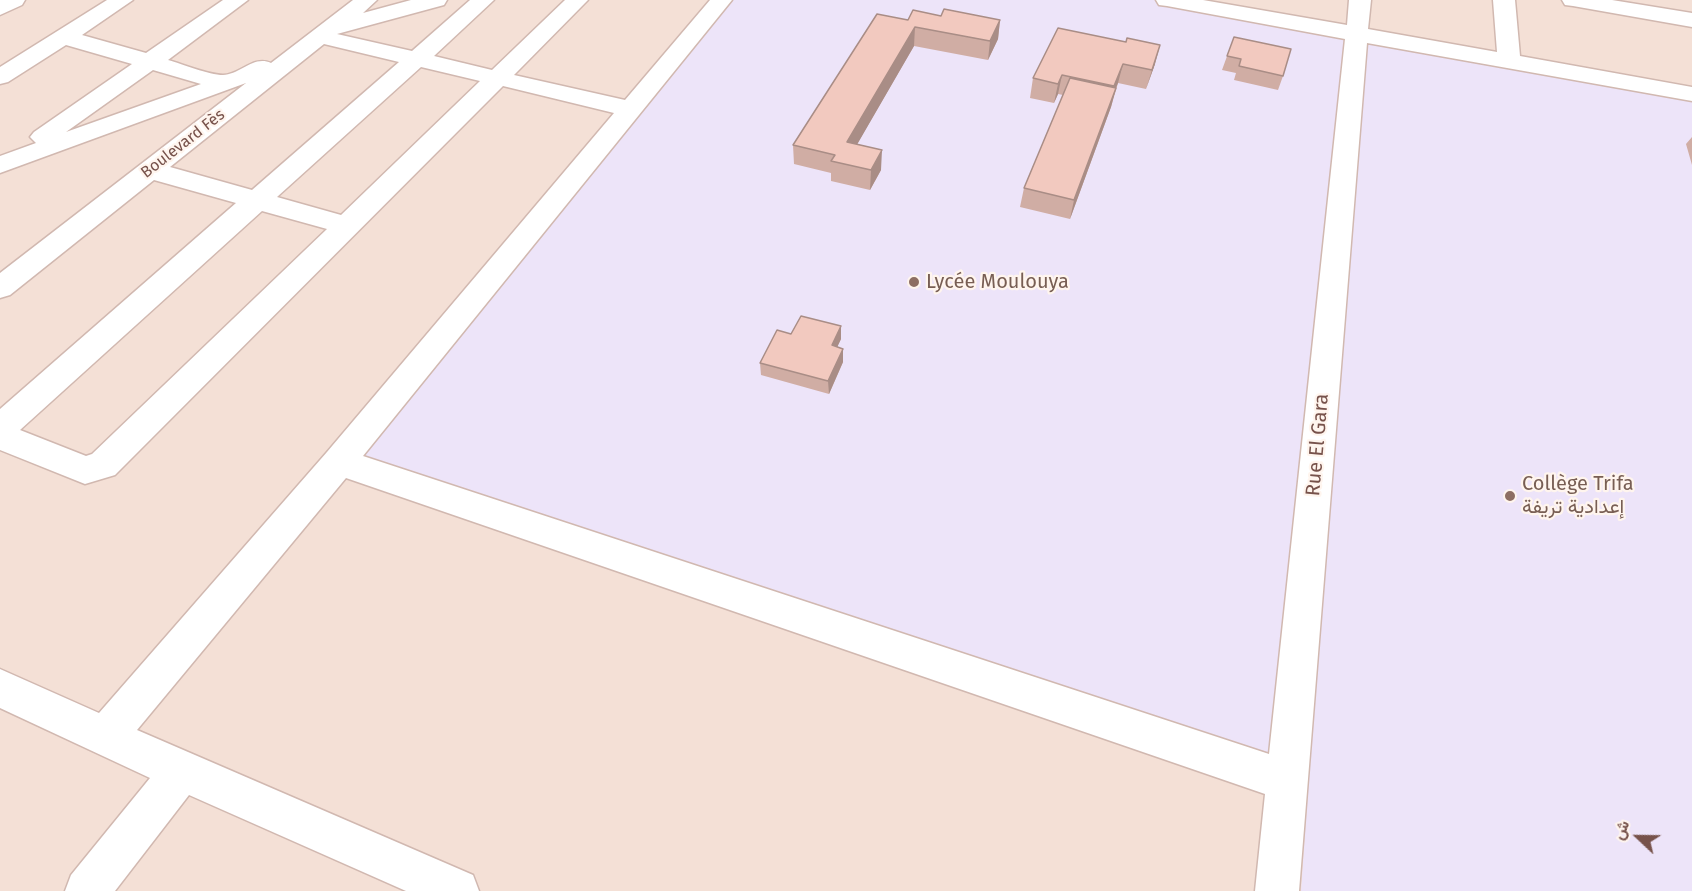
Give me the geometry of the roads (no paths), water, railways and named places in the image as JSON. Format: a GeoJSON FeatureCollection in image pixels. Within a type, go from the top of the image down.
{"type":"FeatureCollection","features":[{"type":"Feature","properties":{"kind":"street"},"geometry":{"type":"LineString","coordinates":[[0,8],[14,0]]}},
{"type":"Feature","properties":{"kind":"street"},"geometry":{"type":"LineString","coordinates":[[0,77],[122,0]]}},
{"type":"Feature","properties":{"kind":"street"},"geometry":{"type":"LineString","coordinates":[[3,165],[237,0]]}},
{"type":"Feature","properties":{"kind":"street","name":"Boulevard Fès"},"geometry":{"type":"LineString","coordinates":[[0,288],[366,0]]}},
{"type":"Feature","properties":{"kind":"street"},"geometry":{"type":"LineString","coordinates":[[3,165],[225,83],[318,38],[436,0]]}},
{"type":"Feature","properties":{"kind":"street"},"geometry":{"type":"LineString","coordinates":[[0,428],[483,0]]}},
{"type":"Feature","properties":{"kind":"street"},"geometry":{"type":"LineString","coordinates":[[0,436],[85,470],[103,465],[577,0]]}},
{"type":"Feature","properties":{"kind":"street"},"geometry":{"type":"LineString","coordinates":[[106,736],[339,462],[721,0]]}},
{"type":"Feature","properties":{"kind":"street"},"geometry":{"type":"LineString","coordinates":[[1167,0],[1692,94]]}},
{"type":"Feature","properties":{"kind":"street","name":"Rue El Gara"},"geometry":{"type":"LineString","coordinates":[[1277,891],[1360,0]]}},
{"type":"Feature","properties":{"kind":"street"},"geometry":{"type":"LineString","coordinates":[[1504,0],[1509,60]]}},
{"type":"Feature","properties":{"kind":"street"},"geometry":{"type":"LineString","coordinates":[[1573,0],[1692,20]]}},
{"type":"Feature","properties":{"kind":"street"},"geometry":{"type":"LineString","coordinates":[[63,37],[225,83]]}},
{"type":"Feature","properties":{"kind":"street"},"geometry":{"type":"LineString","coordinates":[[318,38],[630,110]]}},
{"type":"Feature","properties":{"kind":"street"},"geometry":{"type":"LineString","coordinates":[[149,170],[349,226]]}},
{"type":"Feature","properties":{"kind":"street"},"geometry":{"type":"LineString","coordinates":[[339,462],[1287,781]]}},
{"type":"Feature","properties":{"kind":"street"},"geometry":{"type":"LineString","coordinates":[[0,688],[182,771],[457,891]]}},
{"type":"Feature","properties":{"kind":"street"},"geometry":{"type":"LineString","coordinates":[[87,891],[182,771]]}},
{"type":"Feature","properties":{"kind":"place","name":"Lycée Moulouya"},"geometry":{"type":"Point","coordinates":[914,282]}},
{"type":"Feature","properties":{"kind":"place","name":"Collège Trifa إعدادية تريفة"},"geometry":{"type":"Point","coordinates":[1510,496]}}]}
